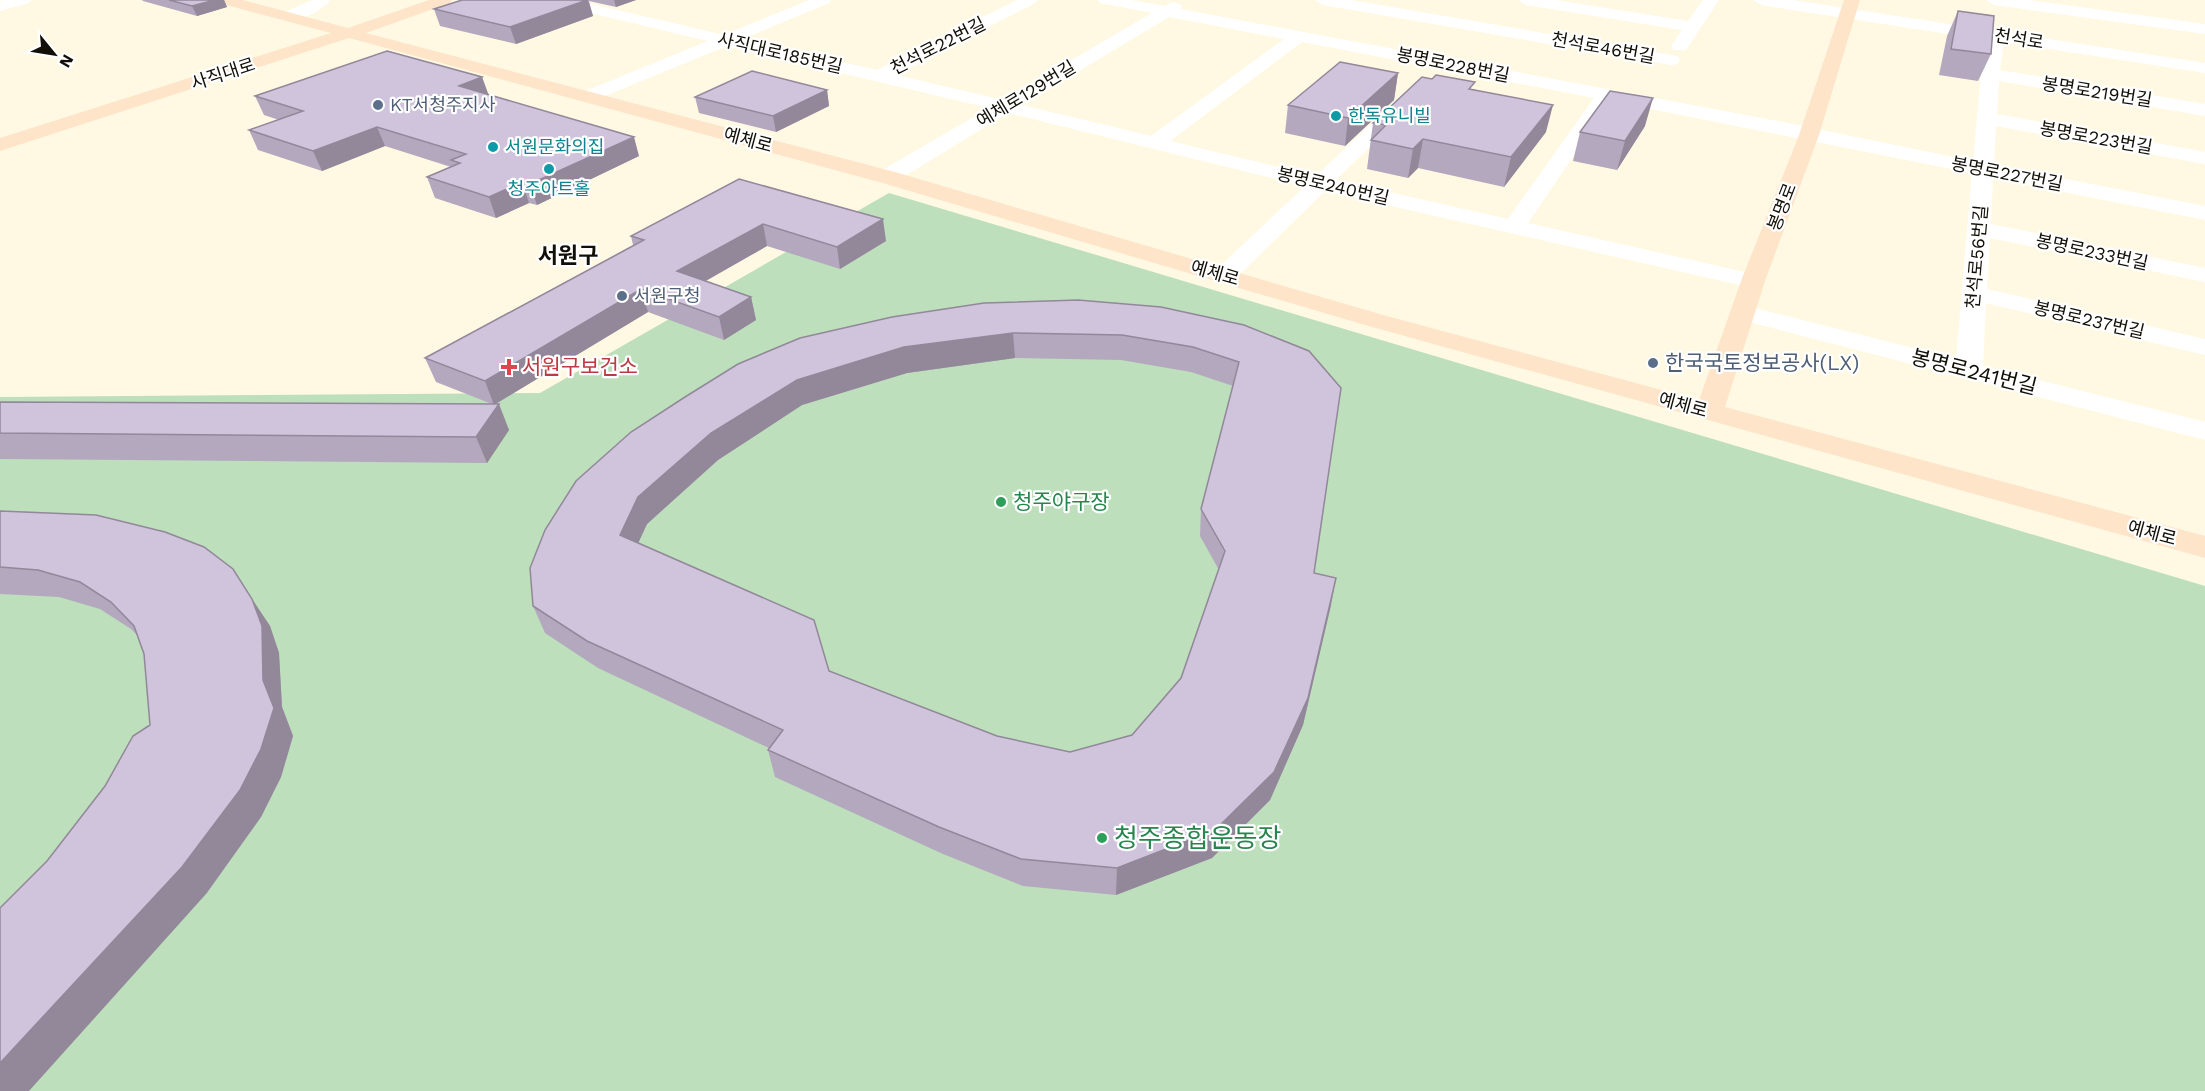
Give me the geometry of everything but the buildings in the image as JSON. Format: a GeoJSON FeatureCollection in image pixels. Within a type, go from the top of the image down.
{"type":"FeatureCollection","features":[{"type":"Feature","properties":{"kind":"street"},"geometry":{"type":"LineString","coordinates":[[0,6],[23,0]]}},
{"type":"Feature","properties":{"kind":"street","name":"예체로"},"geometry":{"type":"LineString","coordinates":[[225,0],[278,30],[326,28],[590,96],[887,177],[1386,324],[2205,547]]}},
{"type":"Feature","properties":{"kind":"street"},"geometry":{"type":"LineString","coordinates":[[250,51],[322,0]]}},
{"type":"Feature","properties":{"kind":"street","name":"사직대로"},"geometry":{"type":"LineString","coordinates":[[0,130],[326,28],[407,0]]}},
{"type":"Feature","properties":{"kind":"street","name":"사직대로"},"geometry":{"type":"LineString","coordinates":[[0,145],[349,33],[444,0]]}},
{"type":"Feature","properties":{"kind":"street","name":"사직대로185번길"},"geometry":{"type":"LineString","coordinates":[[554,0],[1006,107]]}},
{"type":"Feature","properties":{"kind":"street"},"geometry":{"type":"LineString","coordinates":[[590,96],[824,0]]}},
{"type":"Feature","properties":{"kind":"street","name":"천석로22번길"},"geometry":{"type":"LineString","coordinates":[[879,76],[1029,0]]}},
{"type":"Feature","properties":{"kind":"street","name":"봉명로228번길"},"geometry":{"type":"LineString","coordinates":[[1106,0],[1446,63],[1783,128],[1809,135]]}},
{"type":"Feature","properties":{"kind":"street","name":"예체로129번길"},"geometry":{"type":"LineString","coordinates":[[887,177],[1186,0]]}},
{"type":"Feature","properties":{"kind":"street","name":"천석로46번길"},"geometry":{"type":"LineString","coordinates":[[1323,0],[1671,60]]}},
{"type":"Feature","properties":{"kind":"street","name":"천석로46번길"},"geometry":{"type":"LineString","coordinates":[[1526,0],[1692,27]]}},
{"type":"Feature","properties":{"kind":"street","name":"천석로46번길"},"geometry":{"type":"LineString","coordinates":[[1644,102],[1711,0]]}},
{"type":"Feature","properties":{"kind":"street","name":"천석로"},"geometry":{"type":"LineString","coordinates":[[1761,0],[1849,7],[1996,36],[2205,68]]}},
{"type":"Feature","properties":{"kind":"street"},"geometry":{"type":"LineString","coordinates":[[1994,0],[2205,29]]}},
{"type":"Feature","properties":{"kind":"street"},"geometry":{"type":"LineString","coordinates":[[611,12],[637,3]]}},
{"type":"Feature","properties":{"kind":"street","name":"봉명로"},"geometry":{"type":"LineString","coordinates":[[1709,412],[1753,281],[1809,135],[1849,7]]}},
{"type":"Feature","properties":{"kind":"street"},"geometry":{"type":"LineString","coordinates":[[1154,143],[1299,36]]}},
{"type":"Feature","properties":{"kind":"street","name":"천석로56번길"},"geometry":{"type":"LineString","coordinates":[[1969,371],[1986,118],[1996,36]]}},
{"type":"Feature","properties":{"kind":"street"},"geometry":{"type":"LineString","coordinates":[[1224,276],[1446,63]]}},
{"type":"Feature","properties":{"kind":"street","name":"봉명로219번길"},"geometry":{"type":"LineString","coordinates":[[1990,74],[2205,110]]}},
{"type":"Feature","properties":{"kind":"street"},"geometry":{"type":"LineString","coordinates":[[1513,228],[1606,94]]}},
{"type":"Feature","properties":{"kind":"street","name":"봉명로240번길"},"geometry":{"type":"LineString","coordinates":[[1006,107],[1319,183],[1753,281]]}},
{"type":"Feature","properties":{"kind":"street","name":"봉명로223번길"},"geometry":{"type":"LineString","coordinates":[[1986,118],[2205,158]]}},
{"type":"Feature","properties":{"kind":"street","name":"봉명로227번길"},"geometry":{"type":"LineString","coordinates":[[1809,135],[2205,213]]}},
{"type":"Feature","properties":{"kind":"street","name":"봉명로233번길"},"geometry":{"type":"LineString","coordinates":[[1979,229],[2205,275]]}},
{"type":"Feature","properties":{"kind":"street","name":"봉명로237번길"},"geometry":{"type":"LineString","coordinates":[[1974,293],[2205,347]]}},
{"type":"Feature","properties":{"kind":"street","name":"봉명로241번길"},"geometry":{"type":"LineString","coordinates":[[1743,313],[2205,431]]}},
{"type":"Feature","properties":{"kind":"green space","name":"청주종합운동장"},"geometry":{"type":"Polygon","coordinates":[[[889,193],[2205,586],[2205,1091],[0,1091],[0,397],[540,393],[889,193]]]}},
{"type":"Feature","properties":{"kind":"place","name":"KT서청주지사"},"geometry":{"type":"Point","coordinates":[378,105]}},
{"type":"Feature","properties":{"kind":"place","name":"한독유니빌"},"geometry":{"type":"Point","coordinates":[1336,116]}},
{"type":"Feature","properties":{"kind":"place","name":"서원문화의집"},"geometry":{"type":"Point","coordinates":[493,147]}},
{"type":"Feature","properties":{"kind":"place","name":"청주아트홀"},"geometry":{"type":"Point","coordinates":[549,169]}},
{"type":"Feature","properties":{"kind":"place","name":"서원구청"},"geometry":{"type":"Point","coordinates":[622,296]}},
{"type":"Feature","properties":{"kind":"place","name":"한국국토정보공사(LX)"},"geometry":{"type":"Point","coordinates":[1653,363]}},
{"type":"Feature","properties":{"kind":"place","name":"서원구보건소"},"geometry":{"type":"Point","coordinates":[509,367]}},
{"type":"Feature","properties":{"kind":"place","name":"청주야구장"},"geometry":{"type":"Point","coordinates":[1001,502]}},
{"type":"Feature","properties":{"kind":"place","name":"청주종합운동장"},"geometry":{"type":"Point","coordinates":[1102,838]}},
{"type":"Feature","properties":{"kind":"district","name":"서원구"},"geometry":{"type":"Point","coordinates":[568,255]}}]}
